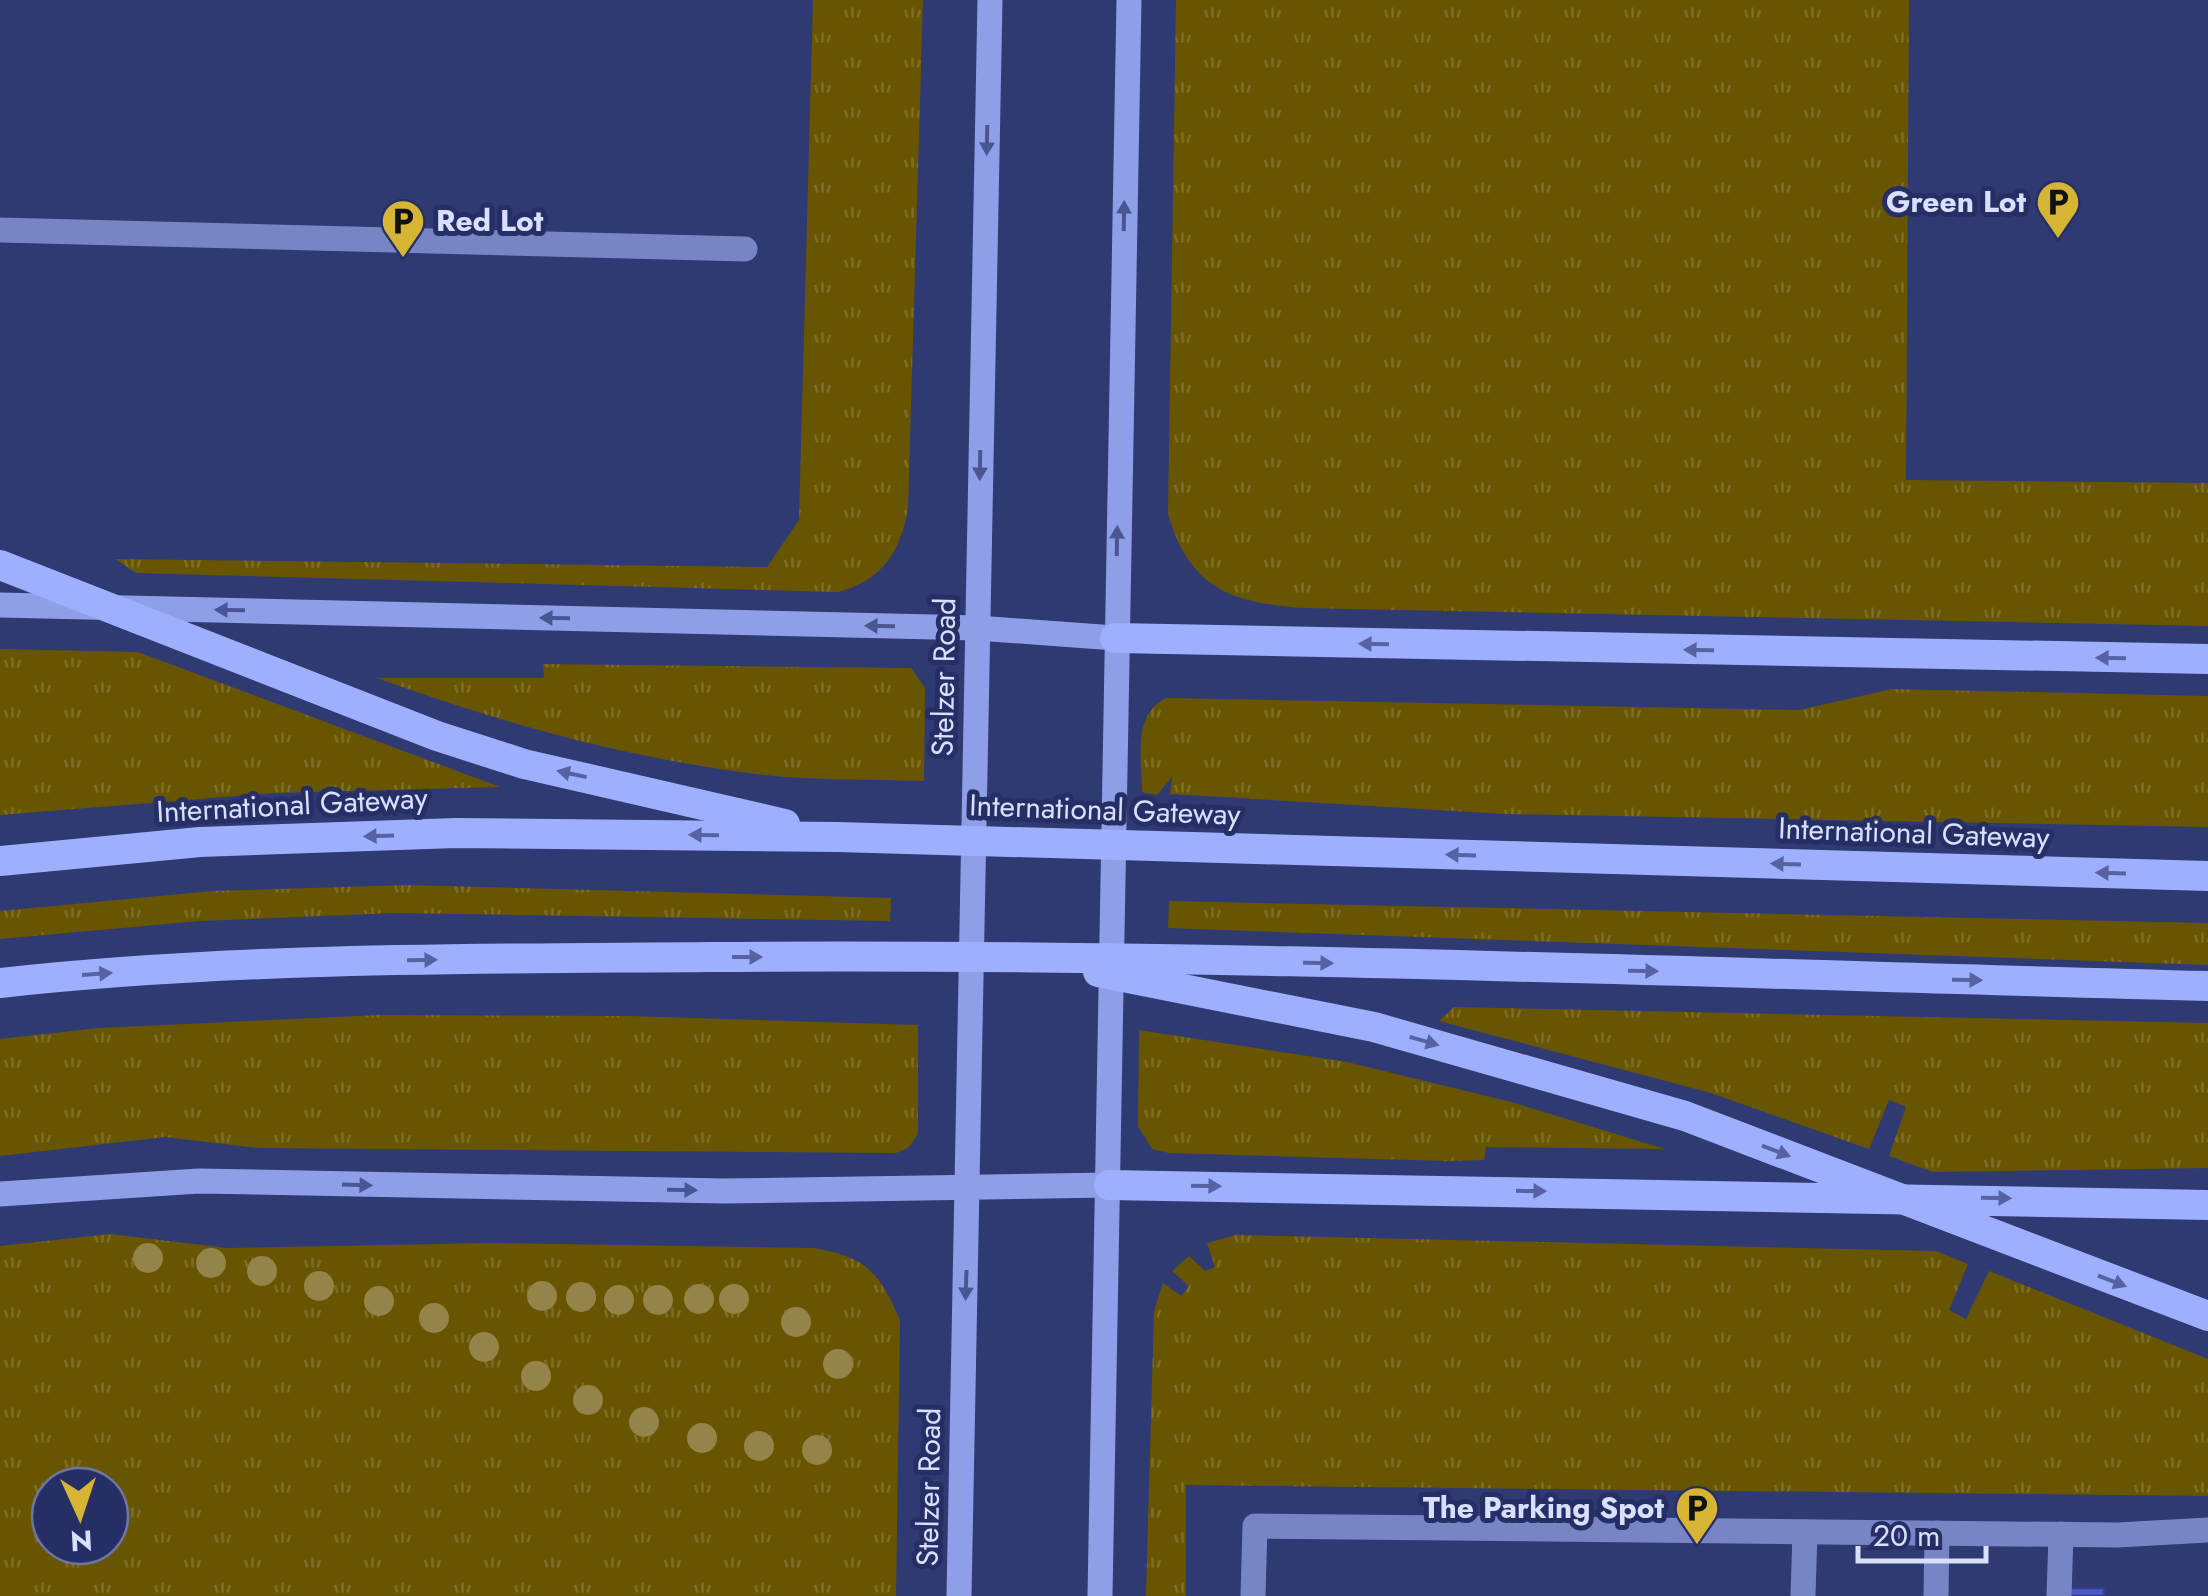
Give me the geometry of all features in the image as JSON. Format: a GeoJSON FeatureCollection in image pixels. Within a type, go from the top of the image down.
{"type":"FeatureCollection","features":[{"type":"Feature","properties":{"kind":"highway"},"geometry":{"type":"LineString","coordinates":[[0,564],[351,705],[524,764],[837,837]]}},
{"type":"Feature","properties":{"kind":"highway"},"geometry":{"type":"LineString","coordinates":[[1115,638],[2208,659]]}},
{"type":"Feature","properties":{"kind":"highway","name":"International Gateway"},"geometry":{"type":"LineString","coordinates":[[0,861],[200,842],[456,833],[837,837],[2208,876]]}},
{"type":"Feature","properties":{"kind":"highway"},"geometry":{"type":"LineString","coordinates":[[0,984],[284,961],[834,956],[1220,960],[2208,986]]}},
{"type":"Feature","properties":{"kind":"highway"},"geometry":{"type":"LineString","coordinates":[[1036,959],[1374,1027],[1685,1116],[2208,1316]]}},
{"type":"Feature","properties":{"kind":"highway"},"geometry":{"type":"LineString","coordinates":[[1109,1185],[2131,1200],[2208,1205]]}},
{"type":"Feature","properties":{"kind":"highway"},"geometry":{"type":"LineString","coordinates":[[2131,1200],[2208,1189]]}},
{"type":"Feature","properties":{"kind":"main road","name":"Stelzer Road"},"geometry":{"type":"LineString","coordinates":[[959,1596],[990,0]]}},
{"type":"Feature","properties":{"kind":"main road"},"geometry":{"type":"LineString","coordinates":[[1100,1596],[1129,0]]}},
{"type":"Feature","properties":{"kind":"main road"},"geometry":{"type":"LineString","coordinates":[[0,604],[977,628],[1115,638]]}},
{"type":"Feature","properties":{"kind":"main road"},"geometry":{"type":"LineString","coordinates":[[0,1194],[200,1181],[707,1191],[1109,1185]]}},
{"type":"Feature","properties":{"kind":"lane"},"geometry":{"type":"LineString","coordinates":[[0,230],[745,249]]}},
{"type":"Feature","properties":{"kind":"lane"},"geometry":{"type":"LineString","coordinates":[[1253,1596],[1255,1526],[1937,1534],[2208,1530]]}},
{"type":"Feature","properties":{"kind":"lane"},"geometry":{"type":"LineString","coordinates":[[1803,1596],[1805,1532]]}},
{"type":"Feature","properties":{"kind":"lane"},"geometry":{"type":"LineString","coordinates":[[1936,1596],[1937,1534]]}},
{"type":"Feature","properties":{"kind":"lane"},"geometry":{"type":"LineString","coordinates":[[2060,1534],[2060,1596]]}},
{"type":"Feature","properties":{"kind":"green space"},"geometry":{"type":"Polygon","coordinates":[[[813,0],[923,0],[908,507],[895,550],[878,572],[838,592],[136,573],[115,559],[767,567],[799,520],[813,0]]]}},
{"type":"Feature","properties":{"kind":"green space"},"geometry":{"type":"Polygon","coordinates":[[[1176,0],[1909,0],[1906,480],[2208,483],[2208,626],[1304,608],[1255,602],[1217,587],[1188,560],[1168,514],[1176,0]]]}},
{"type":"Feature","properties":{"kind":"green space"},"geometry":{"type":"Polygon","coordinates":[[[0,649],[138,652],[500,787],[274,793],[0,815],[0,649]]]}},
{"type":"Feature","properties":{"kind":"green space"},"geometry":{"type":"Polygon","coordinates":[[[543,664],[911,668],[925,688],[924,781],[813,779],[700,766],[514,723],[377,678],[544,678],[543,664]]]}},
{"type":"Feature","properties":{"kind":"green space"},"geometry":{"type":"Polygon","coordinates":[[[1892,689],[2208,696],[2208,827],[1505,814],[1170,794],[1172,777],[1157,795],[1142,792],[1143,727],[1155,706],[1166,698],[1799,710],[1892,689]]]}},
{"type":"Feature","properties":{"kind":"green space"},"geometry":{"type":"Polygon","coordinates":[[[408,885],[891,898],[890,921],[394,913],[200,921],[0,939],[0,911],[212,891],[408,885]]]}},
{"type":"Feature","properties":{"kind":"green space"},"geometry":{"type":"Polygon","coordinates":[[[1169,901],[2208,923],[2208,965],[1168,928],[1169,901]]]}},
{"type":"Feature","properties":{"kind":"green space"},"geometry":{"type":"Polygon","coordinates":[[[1454,1007],[2208,1023],[2208,1168],[1933,1172],[1889,1156],[1906,1107],[1889,1100],[1869,1149],[1711,1093],[1439,1021],[1454,1007]]]}},
{"type":"Feature","properties":{"kind":"green space"},"geometry":{"type":"Polygon","coordinates":[[[380,1015],[628,1016],[918,1025],[918,1134],[908,1148],[896,1153],[259,1148],[165,1137],[0,1156],[0,1039],[99,1028],[380,1015]]]}},
{"type":"Feature","properties":{"kind":"green space"},"geometry":{"type":"Polygon","coordinates":[[[1139,1030],[1347,1062],[1511,1102],[1665,1149],[1486,1147],[1484,1160],[1448,1161],[1169,1153],[1152,1149],[1138,1126],[1139,1030]]]}},
{"type":"Feature","properties":{"kind":"green space"},"geometry":{"type":"Polygon","coordinates":[[[110,1234],[227,1248],[491,1243],[814,1248],[847,1257],[869,1269],[885,1289],[900,1320],[896,1596],[0,1596],[0,1246],[110,1234]]]}},
{"type":"Feature","properties":{"kind":"green space"},"geometry":{"type":"Polygon","coordinates":[[[1236,1235],[1936,1251],[1968,1264],[1949,1310],[1966,1319],[1989,1271],[2208,1359],[2208,1496],[1186,1485],[1186,1596],[1146,1596],[1154,1311],[1163,1283],[1181,1296],[1189,1286],[1172,1271],[1189,1256],[1205,1271],[1215,1267],[1207,1243],[1236,1235]]]}},
{"type":"Feature","properties":{"kind":"building"},"geometry":{"type":"Polygon","coordinates":[[[2068,1588],[2104,1588],[2104,1596],[2067,1596],[2068,1588]]]}},
{"type":"Feature","properties":{"kind":"place","name":"Green Lot"},"geometry":{"type":"Point","coordinates":[2058,240]}},
{"type":"Feature","properties":{"kind":"place","name":"Red Lot"},"geometry":{"type":"Point","coordinates":[403,259]}},
{"type":"Feature","properties":{"kind":"place","name":"The Parking Spot"},"geometry":{"type":"Point","coordinates":[1697,1546]}}]}
